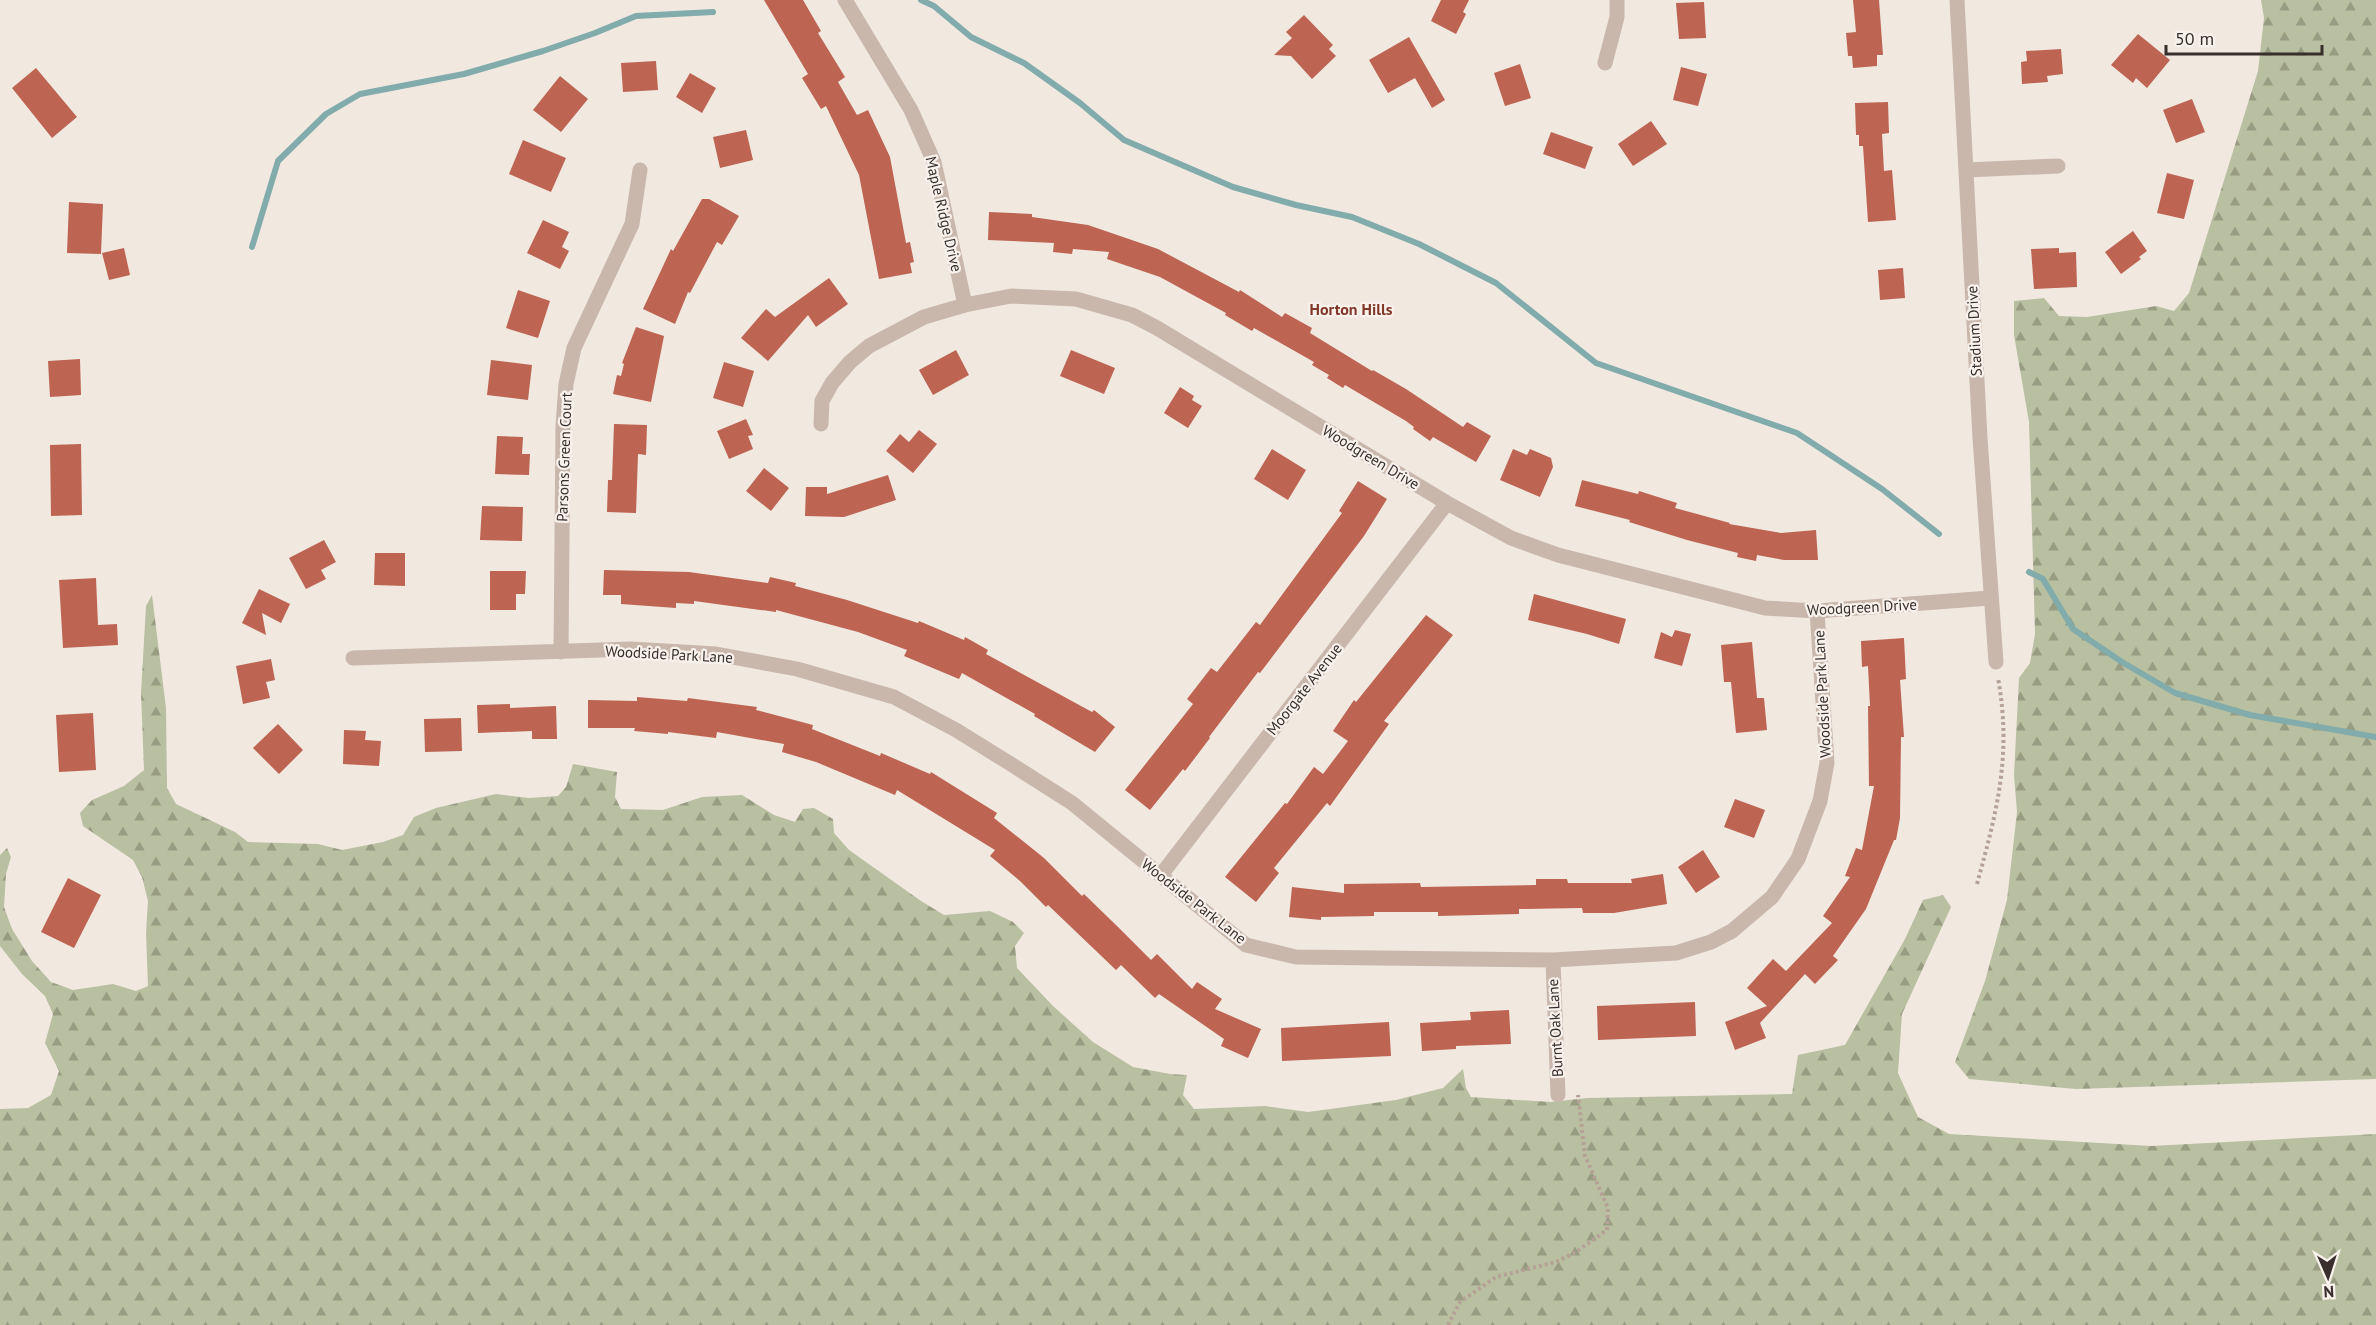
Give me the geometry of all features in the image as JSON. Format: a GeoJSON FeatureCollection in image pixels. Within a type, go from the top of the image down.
{"type":"FeatureCollection","features":[{"type":"Feature","properties":{"kind":"street","name":"Maple Ridge Drive"},"geometry":{"type":"LineString","coordinates":[[845,0],[912,110],[934,162],[965,304]]}},
{"type":"Feature","properties":{"kind":"street"},"geometry":{"type":"LineString","coordinates":[[1605,63],[1617,17],[1617,0]]}},
{"type":"Feature","properties":{"kind":"street","name":"Stadium Drive"},"geometry":{"type":"LineString","coordinates":[[1957,0],[1990,598],[1996,662]]}},
{"type":"Feature","properties":{"kind":"street"},"geometry":{"type":"LineString","coordinates":[[1966,170],[2058,166]]}},
{"type":"Feature","properties":{"kind":"street","name":"Parsons Green Court"},"geometry":{"type":"LineString","coordinates":[[561,651],[563,426],[566,384],[574,348],[632,224],[640,170]]}},
{"type":"Feature","properties":{"kind":"street","name":"Woodgreen Drive"},"geometry":{"type":"LineString","coordinates":[[820,424],[822,401],[832,383],[850,362],[869,346],[924,317],[965,304],[1011,296],[1076,299],[1132,315],[1447,503],[1511,538],[1558,555],[1765,608],[1817,611],[1990,598]]}},
{"type":"Feature","properties":{"kind":"street","name":"Moorgate Avenue"},"geometry":{"type":"LineString","coordinates":[[1161,875],[1447,503]]}},
{"type":"Feature","properties":{"kind":"street","name":"Woodside Park Lane"},"geometry":{"type":"LineString","coordinates":[[353,658],[631,649],[716,654],[797,669],[894,697],[956,730],[1072,803],[1246,945],[1296,957],[1552,960],[1676,953],[1711,942],[1731,931],[1772,897],[1798,859],[1820,801],[1827,763],[1817,611]]}},
{"type":"Feature","properties":{"kind":"street","name":"Burnt Oak Lane"},"geometry":{"type":"LineString","coordinates":[[1552,960],[1558,1095]]}},
{"type":"Feature","properties":{"kind":"path"},"geometry":{"type":"LineString","coordinates":[[1977,884],[2001,787],[2005,742],[2003,703],[1996,662]]}},
{"type":"Feature","properties":{"kind":"path"},"geometry":{"type":"LineString","coordinates":[[1449,1325],[1460,1302],[1496,1277],[1556,1262],[1576,1252],[1607,1230],[1608,1208],[1585,1156],[1578,1095]]}},
{"type":"Feature","properties":{"kind":"green space"},"geometry":{"type":"Polygon","coordinates":[[[2261,0],[2376,0],[2376,1079],[2076,1089],[1969,1079],[1955,1062],[1985,981],[2007,900],[2017,812],[2014,775],[2019,678],[2030,663],[2035,634],[2029,422],[2014,335],[2014,301],[2044,298],[2059,316],[2087,317],[2156,306],[2174,311],[2189,293],[2258,71],[2264,18],[2261,0]]]}},
{"type":"Feature","properties":{"kind":"green space"},"geometry":{"type":"Polygon","coordinates":[[[152,595],[166,708],[167,788],[176,804],[235,832],[248,842],[318,844],[342,850],[383,842],[403,835],[414,817],[436,808],[496,794],[529,798],[558,796],[566,787],[573,764],[617,772],[615,797],[621,809],[663,810],[702,797],[742,795],[774,815],[795,822],[803,809],[814,808],[833,819],[834,833],[849,850],[944,915],[990,911],[1013,922],[1024,933],[1015,946],[1017,968],[1053,1006],[1093,1042],[1133,1067],[1187,1075],[1183,1095],[1194,1109],[1265,1106],[1308,1112],[1396,1100],[1443,1088],[1463,1069],[1466,1088],[1471,1097],[1551,1102],[1587,1098],[1792,1094],[1798,1055],[1845,1045],[1905,939],[1923,900],[1943,895],[1951,907],[1902,1014],[1898,1073],[1918,1117],[1949,1134],[2151,1146],[2376,1134],[2376,1325],[0,1325],[0,1109],[28,1108],[51,1095],[59,1071],[45,1043],[53,1014],[45,996],[22,974],[0,946],[0,855],[7,848],[11,857],[6,874],[4,907],[12,929],[32,961],[51,982],[73,990],[113,984],[136,991],[148,986],[146,933],[148,901],[142,877],[133,860],[83,826],[80,813],[92,800],[124,786],[144,770],[141,693],[146,606],[152,595]]]}},
{"type":"Feature","properties":{"kind":"building"},"geometry":{"type":"Polygon","coordinates":[[[764,0],[803,0],[821,31],[818,33],[845,77],[838,82],[857,115],[868,110],[890,157],[906,243],[910,242],[914,262],[910,263],[912,273],[879,279],[859,175],[826,106],[821,109],[802,78],[808,74],[764,0]]]}},
{"type":"Feature","properties":{"kind":"building"},"geometry":{"type":"Polygon","coordinates":[[[1441,0],[1469,0],[1463,12],[1466,14],[1456,34],[1431,21],[1441,0]]]}},
{"type":"Feature","properties":{"kind":"building"},"geometry":{"type":"Polygon","coordinates":[[[1853,0],[1879,0],[1883,55],[1877,55],[1877,66],[1853,68],[1852,56],[1848,56],[1846,33],[1856,32],[1853,0]]]}},
{"type":"Feature","properties":{"kind":"building"},"geometry":{"type":"Polygon","coordinates":[[[1704,2],[1706,38],[1679,39],[1676,3],[1704,2]]]}},
{"type":"Feature","properties":{"kind":"building"},"geometry":{"type":"Polygon","coordinates":[[[1304,15],[1333,45],[1329,49],[1336,56],[1312,79],[1291,56],[1274,55],[1292,38],[1286,32],[1304,15]]]}},
{"type":"Feature","properties":{"kind":"building"},"geometry":{"type":"Polygon","coordinates":[[[2138,34],[2170,60],[2147,88],[2136,78],[2133,83],[2111,65],[2138,34]]]}},
{"type":"Feature","properties":{"kind":"building"},"geometry":{"type":"Polygon","coordinates":[[[1409,37],[1445,100],[1432,108],[1415,78],[1388,93],[1369,60],[1409,37]]]}},
{"type":"Feature","properties":{"kind":"building"},"geometry":{"type":"Polygon","coordinates":[[[2061,49],[2063,74],[2047,76],[2048,82],[2022,84],[2021,62],[2027,61],[2026,51],[2061,49]]]}},
{"type":"Feature","properties":{"kind":"building"},"geometry":{"type":"Polygon","coordinates":[[[656,61],[658,90],[623,92],[621,63],[656,61]]]}},
{"type":"Feature","properties":{"kind":"building"},"geometry":{"type":"Polygon","coordinates":[[[1520,64],[1531,98],[1505,106],[1494,73],[1520,64]]]}},
{"type":"Feature","properties":{"kind":"building"},"geometry":{"type":"Polygon","coordinates":[[[1681,67],[1707,74],[1698,106],[1673,100],[1681,67]]]}},
{"type":"Feature","properties":{"kind":"building"},"geometry":{"type":"Polygon","coordinates":[[[36,68],[77,117],[52,138],[12,88],[36,68]]]}},
{"type":"Feature","properties":{"kind":"building"},"geometry":{"type":"Polygon","coordinates":[[[690,73],[716,88],[702,113],[676,97],[690,73]]]}},
{"type":"Feature","properties":{"kind":"building"},"geometry":{"type":"Polygon","coordinates":[[[560,76],[588,99],[561,132],[533,110],[560,76]]]}},
{"type":"Feature","properties":{"kind":"building"},"geometry":{"type":"Polygon","coordinates":[[[2192,99],[2205,132],[2176,143],[2163,110],[2192,99]]]}},
{"type":"Feature","properties":{"kind":"building"},"geometry":{"type":"Polygon","coordinates":[[[1888,102],[1889,133],[1882,134],[1884,171],[1892,170],[1896,220],[1868,222],[1863,146],[1859,146],[1859,135],[1856,135],[1855,103],[1888,102]]]}},
{"type":"Feature","properties":{"kind":"building"},"geometry":{"type":"Polygon","coordinates":[[[1651,121],[1667,144],[1633,166],[1618,144],[1651,121]]]}},
{"type":"Feature","properties":{"kind":"building"},"geometry":{"type":"Polygon","coordinates":[[[746,130],[753,160],[720,168],[713,137],[746,130]]]}},
{"type":"Feature","properties":{"kind":"building"},"geometry":{"type":"Polygon","coordinates":[[[1551,132],[1593,147],[1585,169],[1543,154],[1551,132]]]}},
{"type":"Feature","properties":{"kind":"building"},"geometry":{"type":"Polygon","coordinates":[[[523,140],[566,158],[551,192],[509,174],[523,140]]]}},
{"type":"Feature","properties":{"kind":"building"},"geometry":{"type":"Polygon","coordinates":[[[2167,173],[2194,180],[2184,219],[2157,213],[2167,173]]]}},
{"type":"Feature","properties":{"kind":"building"},"geometry":{"type":"Polygon","coordinates":[[[702,199],[709,199],[739,216],[722,245],[717,242],[690,293],[688,292],[675,324],[643,309],[671,249],[673,251],[702,199]]]}},
{"type":"Feature","properties":{"kind":"building"},"geometry":{"type":"Polygon","coordinates":[[[69,202],[103,204],[101,254],[67,253],[69,202]]]}},
{"type":"Feature","properties":{"kind":"building"},"geometry":{"type":"Polygon","coordinates":[[[989,212],[1032,214],[1032,217],[1088,225],[1158,249],[1239,292],[1240,290],[1282,317],[1285,313],[1312,328],[1310,333],[1406,389],[1463,427],[1467,422],[1491,436],[1476,462],[1433,437],[1430,441],[1406,421],[1345,385],[1343,388],[1327,378],[1329,375],[1312,365],[1314,362],[1254,328],[1252,331],[1225,315],[1226,313],[1160,277],[1107,259],[1109,252],[1073,249],[1072,254],[1053,252],[1054,243],[988,240],[989,212]]]}},
{"type":"Feature","properties":{"kind":"building"},"geometry":{"type":"Polygon","coordinates":[[[543,220],[569,232],[562,247],[569,251],[560,269],[527,253],[543,220]]]}},
{"type":"Feature","properties":{"kind":"building"},"geometry":{"type":"Polygon","coordinates":[[[2133,231],[2147,251],[2139,257],[2141,259],[2121,274],[2105,252],[2133,231]]]}},
{"type":"Feature","properties":{"kind":"building"},"geometry":{"type":"Polygon","coordinates":[[[124,248],[130,275],[109,280],[102,253],[124,248]]]}},
{"type":"Feature","properties":{"kind":"building"},"geometry":{"type":"Polygon","coordinates":[[[2059,248],[2059,253],[2076,252],[2077,287],[2034,289],[2031,249],[2059,248]]]}},
{"type":"Feature","properties":{"kind":"building"},"geometry":{"type":"Polygon","coordinates":[[[1903,268],[1905,298],[1880,300],[1878,270],[1903,268]]]}},
{"type":"Feature","properties":{"kind":"building"},"geometry":{"type":"Polygon","coordinates":[[[829,278],[848,304],[816,327],[808,315],[768,361],[741,338],[766,309],[775,317],[829,278]]]}},
{"type":"Feature","properties":{"kind":"building"},"geometry":{"type":"Polygon","coordinates":[[[518,290],[550,301],[538,338],[506,328],[518,290]]]}},
{"type":"Feature","properties":{"kind":"building"},"geometry":{"type":"Polygon","coordinates":[[[636,327],[664,336],[651,402],[613,394],[617,375],[621,376],[624,364],[622,363],[636,327]]]}},
{"type":"Feature","properties":{"kind":"building"},"geometry":{"type":"Polygon","coordinates":[[[956,350],[969,375],[933,395],[919,370],[956,350]]]}},
{"type":"Feature","properties":{"kind":"building"},"geometry":{"type":"Polygon","coordinates":[[[1071,350],[1115,368],[1104,394],[1060,376],[1071,350]]]}},
{"type":"Feature","properties":{"kind":"building"},"geometry":{"type":"Polygon","coordinates":[[[80,359],[81,395],[50,397],[48,361],[80,359]]]}},
{"type":"Feature","properties":{"kind":"building"},"geometry":{"type":"Polygon","coordinates":[[[491,360],[532,365],[528,400],[487,395],[491,360]]]}},
{"type":"Feature","properties":{"kind":"building"},"geometry":{"type":"Polygon","coordinates":[[[724,362],[754,371],[743,407],[713,398],[724,362]]]}},
{"type":"Feature","properties":{"kind":"building"},"geometry":{"type":"Polygon","coordinates":[[[1180,387],[1194,396],[1192,400],[1202,406],[1188,428],[1164,413],[1180,387]]]}},
{"type":"Feature","properties":{"kind":"building"},"geometry":{"type":"Polygon","coordinates":[[[746,419],[753,435],[748,436],[753,449],[729,459],[717,431],[746,419]]]}},
{"type":"Feature","properties":{"kind":"building"},"geometry":{"type":"Polygon","coordinates":[[[614,424],[647,425],[646,455],[638,454],[636,513],[607,512],[608,480],[612,480],[614,424]]]}},
{"type":"Feature","properties":{"kind":"building"},"geometry":{"type":"Polygon","coordinates":[[[919,430],[937,444],[913,473],[886,451],[900,434],[909,442],[919,430]]]}},
{"type":"Feature","properties":{"kind":"building"},"geometry":{"type":"Polygon","coordinates":[[[497,436],[523,437],[522,454],[530,454],[529,475],[495,474],[497,436]]]}},
{"type":"Feature","properties":{"kind":"building"},"geometry":{"type":"Polygon","coordinates":[[[81,444],[82,515],[51,516],[50,445],[81,444]]]}},
{"type":"Feature","properties":{"kind":"building"},"geometry":{"type":"Polygon","coordinates":[[[1272,449],[1306,470],[1288,500],[1254,479],[1272,449]]]}},
{"type":"Feature","properties":{"kind":"building"},"geometry":{"type":"Polygon","coordinates":[[[1513,449],[1527,455],[1530,449],[1551,458],[1553,467],[1540,497],[1500,480],[1513,449]]]}},
{"type":"Feature","properties":{"kind":"building"},"geometry":{"type":"Polygon","coordinates":[[[764,468],[789,488],[771,511],[746,491],[764,468]]]}},
{"type":"Feature","properties":{"kind":"building"},"geometry":{"type":"Polygon","coordinates":[[[888,475],[896,500],[844,517],[805,516],[806,487],[827,487],[827,494],[888,475]]]}},
{"type":"Feature","properties":{"kind":"building"},"geometry":{"type":"Polygon","coordinates":[[[1582,480],[1638,494],[1639,491],[1677,503],[1675,508],[1729,524],[1781,533],[1816,530],[1818,560],[1784,560],[1757,555],[1756,561],[1737,557],[1738,553],[1575,506],[1582,480]]]}},
{"type":"Feature","properties":{"kind":"building"},"geometry":{"type":"Polygon","coordinates":[[[1358,481],[1387,499],[1364,536],[1260,673],[1258,672],[1185,771],[1183,769],[1150,810],[1125,790],[1193,704],[1187,699],[1211,668],[1217,672],[1256,622],[1260,625],[1342,513],[1339,511],[1358,481]]]}},
{"type":"Feature","properties":{"kind":"building"},"geometry":{"type":"Polygon","coordinates":[[[482,506],[523,507],[522,541],[480,540],[482,506]]]}},
{"type":"Feature","properties":{"kind":"building"},"geometry":{"type":"Polygon","coordinates":[[[324,540],[336,562],[321,570],[326,579],[306,589],[289,558],[324,540]]]}},
{"type":"Feature","properties":{"kind":"building"},"geometry":{"type":"Polygon","coordinates":[[[375,553],[405,553],[405,586],[374,585],[375,553]]]}},
{"type":"Feature","properties":{"kind":"building"},"geometry":{"type":"Polygon","coordinates":[[[604,570],[689,572],[768,583],[770,577],[796,583],[795,586],[918,623],[919,621],[964,640],[965,637],[988,650],[986,654],[1092,712],[1094,710],[1115,727],[1095,752],[1034,716],[1035,714],[962,673],[959,679],[904,656],[907,650],[858,632],[776,610],[776,612],[694,601],[694,604],[676,603],[676,608],[621,604],[621,595],[603,595],[604,570]]]}},
{"type":"Feature","properties":{"kind":"building"},"geometry":{"type":"Polygon","coordinates":[[[490,571],[526,571],[525,594],[516,594],[516,610],[490,610],[490,571]]]}},
{"type":"Feature","properties":{"kind":"building"},"geometry":{"type":"Polygon","coordinates":[[[96,578],[98,625],[117,624],[118,645],[63,648],[59,580],[96,578]]]}},
{"type":"Feature","properties":{"kind":"building"},"geometry":{"type":"Polygon","coordinates":[[[259,589],[290,604],[281,623],[262,613],[266,635],[242,623],[259,589]]]}},
{"type":"Feature","properties":{"kind":"building"},"geometry":{"type":"Polygon","coordinates":[[[1534,594],[1626,619],[1619,644],[1528,620],[1534,594]]]}},
{"type":"Feature","properties":{"kind":"building"},"geometry":{"type":"Polygon","coordinates":[[[1426,615],[1453,635],[1384,721],[1389,724],[1330,806],[1327,803],[1274,868],[1279,873],[1256,902],[1225,877],[1285,803],[1287,804],[1314,767],[1323,774],[1348,741],[1333,731],[1354,700],[1356,702],[1426,615]]]}},
{"type":"Feature","properties":{"kind":"building"},"geometry":{"type":"Polygon","coordinates":[[[1675,630],[1691,634],[1682,666],[1654,658],[1661,632],[1672,637],[1675,630]]]}},
{"type":"Feature","properties":{"kind":"building"},"geometry":{"type":"Polygon","coordinates":[[[1904,638],[1906,679],[1900,680],[1904,737],[1901,737],[1900,818],[1896,840],[1894,840],[1866,909],[1833,956],[1838,960],[1815,984],[1805,974],[1760,1023],[1766,1038],[1735,1050],[1725,1022],[1767,1006],[1747,988],[1773,959],[1786,971],[1832,923],[1823,916],[1850,877],[1845,876],[1856,848],[1862,850],[1874,786],[1869,786],[1868,666],[1862,667],[1861,641],[1904,638]]]}},
{"type":"Feature","properties":{"kind":"building"},"geometry":{"type":"Polygon","coordinates":[[[1752,642],[1757,698],[1764,698],[1767,730],[1736,733],[1731,682],[1724,682],[1721,645],[1752,642]]]}},
{"type":"Feature","properties":{"kind":"building"},"geometry":{"type":"Polygon","coordinates":[[[271,659],[275,680],[266,682],[270,698],[243,704],[236,666],[271,659]]]}},
{"type":"Feature","properties":{"kind":"building"},"geometry":{"type":"Polygon","coordinates":[[[637,697],[687,701],[688,698],[757,707],[756,710],[813,725],[812,729],[880,756],[881,753],[930,774],[931,772],[997,813],[994,818],[1044,858],[1082,896],[1084,894],[1151,960],[1157,954],[1192,989],[1197,982],[1222,999],[1215,1009],[1261,1029],[1248,1058],[1221,1046],[1224,1039],[1159,994],[1155,998],[1121,965],[1116,970],[1048,905],[1046,907],[990,856],[995,850],[897,790],[895,795],[816,762],[782,752],[784,744],[717,732],[716,738],[668,732],[668,734],[634,731],[635,728],[588,728],[588,700],[637,701],[637,697]]]}},
{"type":"Feature","properties":{"kind":"building"},"geometry":{"type":"Polygon","coordinates":[[[510,704],[510,708],[556,706],[557,739],[532,739],[532,731],[478,733],[477,705],[510,704]]]}},
{"type":"Feature","properties":{"kind":"building"},"geometry":{"type":"Polygon","coordinates":[[[93,713],[96,770],[59,772],[56,715],[93,713]]]}},
{"type":"Feature","properties":{"kind":"building"},"geometry":{"type":"Polygon","coordinates":[[[461,718],[462,751],[425,752],[424,719],[461,718]]]}},
{"type":"Feature","properties":{"kind":"building"},"geometry":{"type":"Polygon","coordinates":[[[278,724],[303,750],[279,774],[253,748],[278,724]]]}},
{"type":"Feature","properties":{"kind":"building"},"geometry":{"type":"Polygon","coordinates":[[[344,730],[366,731],[365,740],[381,741],[379,766],[343,764],[344,730]]]}},
{"type":"Feature","properties":{"kind":"building"},"geometry":{"type":"Polygon","coordinates":[[[1735,799],[1765,810],[1754,838],[1724,827],[1735,799]]]}},
{"type":"Feature","properties":{"kind":"building"},"geometry":{"type":"Polygon","coordinates":[[[1703,850],[1720,877],[1696,893],[1678,867],[1703,850]]]}},
{"type":"Feature","properties":{"kind":"building"},"geometry":{"type":"Polygon","coordinates":[[[1663,874],[1667,904],[1614,913],[1583,913],[1582,908],[1519,909],[1519,914],[1438,916],[1438,912],[1374,912],[1374,916],[1321,917],[1321,920],[1289,917],[1292,887],[1344,893],[1344,884],[1420,883],[1421,887],[1536,885],[1536,879],[1567,879],[1568,883],[1632,883],[1631,879],[1663,874]]]}},
{"type":"Feature","properties":{"kind":"building"},"geometry":{"type":"Polygon","coordinates":[[[68,878],[101,895],[74,948],[41,932],[68,878]]]}},
{"type":"Feature","properties":{"kind":"building"},"geometry":{"type":"Polygon","coordinates":[[[1695,1002],[1696,1036],[1598,1040],[1597,1006],[1695,1002]]]}},
{"type":"Feature","properties":{"kind":"building"},"geometry":{"type":"Polygon","coordinates":[[[1509,1010],[1511,1044],[1456,1046],[1456,1049],[1422,1051],[1420,1023],[1471,1020],[1470,1012],[1509,1010]]]}},
{"type":"Feature","properties":{"kind":"building"},"geometry":{"type":"Polygon","coordinates":[[[1389,1022],[1391,1056],[1282,1061],[1281,1028],[1389,1022]]]}},
{"type":"Feature","properties":{"kind":"waterway"},"geometry":{"type":"LineString","coordinates":[[921,0],[934,6],[971,37],[1024,63],[1080,103],[1124,140],[1233,187],[1296,205],[1352,217],[1419,244],[1496,283],[1596,363],[1797,433],[1882,489],[1939,534]]}},
{"type":"Feature","properties":{"kind":"waterway"},"geometry":{"type":"LineString","coordinates":[[252,247],[278,161],[326,114],[360,94],[464,74],[543,51],[636,16],[713,12]]}},
{"type":"Feature","properties":{"kind":"waterway"},"geometry":{"type":"LineString","coordinates":[[2029,572],[2043,579],[2073,629],[2122,662],[2175,693],[2250,715],[2376,737]]}},
{"type":"Feature","properties":{"kind":"district","name":"Horton Hills"},"geometry":{"type":"Point","coordinates":[1351,309]}}]}
